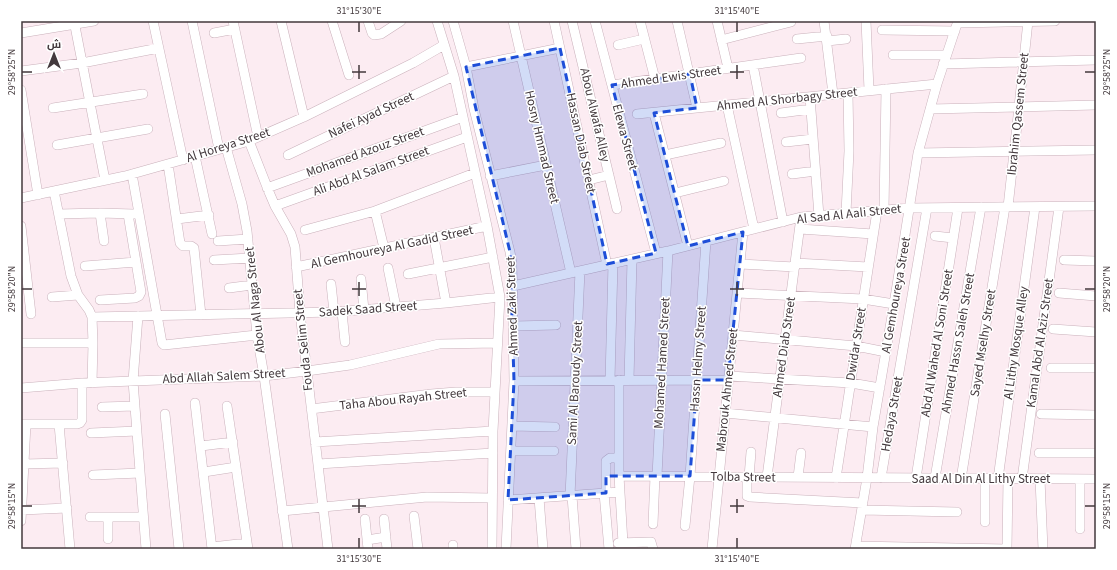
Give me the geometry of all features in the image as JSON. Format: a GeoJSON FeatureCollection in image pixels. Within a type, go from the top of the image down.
{"type":"FeatureCollection","features":[{"type":"Feature","properties":{"kind":"street"},"geometry":{"type":"LineString","coordinates":[[21,33],[74,23],[94,21]]}},
{"type":"Feature","properties":{"kind":"street"},"geometry":{"type":"LineString","coordinates":[[154,21],[183,160]]}},
{"type":"Feature","properties":{"kind":"street","name":"Abou Al Naga Street"},"geometry":{"type":"LineString","coordinates":[[192,21],[223,148],[242,204],[248,239],[254,314],[288,549]]}},
{"type":"Feature","properties":{"kind":"street"},"geometry":{"type":"LineString","coordinates":[[281,21],[304,117]]}},
{"type":"Feature","properties":{"kind":"street"},"geometry":{"type":"LineString","coordinates":[[332,21],[349,76]]}},
{"type":"Feature","properties":{"kind":"street"},"geometry":{"type":"LineString","coordinates":[[368,21],[374,35],[381,34],[402,21]]}},
{"type":"Feature","properties":{"kind":"street","name":"Ahmed Zaki Street"},"geometry":{"type":"LineString","coordinates":[[438,21],[454,76],[463,116],[487,226],[500,297],[493,431],[492,549]]}},
{"type":"Feature","properties":{"kind":"street","name":"Ahmed Zaki Street"},"geometry":{"type":"LineString","coordinates":[[453,21],[466,67],[474,109],[510,252],[513,286],[514,381],[506,549]]}},
{"type":"Feature","properties":{"kind":"street","name":"Hosny Hmmad Street"},"geometry":{"type":"LineString","coordinates":[[513,21],[571,273]]}},
{"type":"Feature","properties":{"kind":"street","name":"Hassan Diab Street"},"geometry":{"type":"LineString","coordinates":[[554,21],[589,180],[610,264],[614,380],[619,458],[618,476],[627,545]]}},
{"type":"Feature","properties":{"kind":"street","name":"Abou Alwafa Alley"},"geometry":{"type":"LineString","coordinates":[[572,21],[617,209]]}},
{"type":"Feature","properties":{"kind":"street","name":"Elewa Street"},"geometry":{"type":"LineString","coordinates":[[595,21],[656,254]]}},
{"type":"Feature","properties":{"kind":"street"},"geometry":{"type":"LineString","coordinates":[[640,21],[655,79]]}},
{"type":"Feature","properties":{"kind":"street"},"geometry":{"type":"LineString","coordinates":[[677,21],[697,108]]}},
{"type":"Feature","properties":{"kind":"street"},"geometry":{"type":"LineString","coordinates":[[717,21],[728,68]]}},
{"type":"Feature","properties":{"kind":"street"},"geometry":{"type":"LineString","coordinates":[[824,21],[833,94]]}},
{"type":"Feature","properties":{"kind":"street"},"geometry":{"type":"LineString","coordinates":[[866,21],[869,90]]}},
{"type":"Feature","properties":{"kind":"street"},"geometry":{"type":"LineString","coordinates":[[882,30],[1028,21],[1055,21]]}},
{"type":"Feature","properties":{"kind":"street","name":"Ibrahim Qassem Street"},"geometry":{"type":"LineString","coordinates":[[1006,207],[1014,151],[1028,21]]}},
{"type":"Feature","properties":{"kind":"street"},"geometry":{"type":"LineString","coordinates":[[721,40],[779,23],[791,22]]}},
{"type":"Feature","properties":{"kind":"street"},"geometry":{"type":"LineString","coordinates":[[74,23],[105,180]]}},
{"type":"Feature","properties":{"kind":"street"},"geometry":{"type":"LineString","coordinates":[[214,33],[234,25]]}},
{"type":"Feature","properties":{"kind":"street","name":"Fouda Selim Street"},"geometry":{"type":"LineString","coordinates":[[234,25],[253,139],[267,188],[275,206],[287,226],[295,247],[300,313],[328,549]]}},
{"type":"Feature","properties":{"kind":"street","name":"Al Gemhoureya Street"},"geometry":{"type":"LineString","coordinates":[[855,547],[918,152],[943,64],[957,25]]}},
{"type":"Feature","properties":{"kind":"street"},"geometry":{"type":"LineString","coordinates":[[618,45],[644,39]]}},
{"type":"Feature","properties":{"kind":"street"},"geometry":{"type":"LineString","coordinates":[[797,39],[846,39]]}},
{"type":"Feature","properties":{"kind":"street","name":"Al Horeya Street"},"geometry":{"type":"LineString","coordinates":[[21,198],[132,174],[253,139],[304,117],[444,45]]}},
{"type":"Feature","properties":{"kind":"street"},"geometry":{"type":"LineString","coordinates":[[21,71],[159,48]]}},
{"type":"Feature","properties":{"kind":"street"},"geometry":{"type":"LineString","coordinates":[[466,67],[560,48]]}},
{"type":"Feature","properties":{"kind":"street"},"geometry":{"type":"LineString","coordinates":[[893,55],[946,55]]}},
{"type":"Feature","properties":{"kind":"street","name":"Ahmed Ewis Street"},"geometry":{"type":"LineString","coordinates":[[612,85],[801,58]]}},
{"type":"Feature","properties":{"kind":"street"},"geometry":{"type":"LineString","coordinates":[[943,64],[1096,60]]}},
{"type":"Feature","properties":{"kind":"street"},"geometry":{"type":"LineString","coordinates":[[753,65],[784,222]]}},
{"type":"Feature","properties":{"kind":"street","name":"Nafei Ayad Street"},"geometry":{"type":"LineString","coordinates":[[288,155],[454,76]]}},
{"type":"Feature","properties":{"kind":"street","name":"Ahmed Al Shorbagy Street"},"geometry":{"type":"LineString","coordinates":[[637,114],[937,84]]}},
{"type":"Feature","properties":{"kind":"street","name":"Dwidar Street"},"geometry":{"type":"LineString","coordinates":[[836,478],[873,234],[880,211],[886,89]]}},
{"type":"Feature","properties":{"kind":"street"},"geometry":{"type":"LineString","coordinates":[[21,90],[38,194]]}},
{"type":"Feature","properties":{"kind":"street"},"geometry":{"type":"LineString","coordinates":[[846,213],[849,151],[848,93]]}},
{"type":"Feature","properties":{"kind":"street"},"geometry":{"type":"LineString","coordinates":[[53,108],[143,94]]}},
{"type":"Feature","properties":{"kind":"street"},"geometry":{"type":"LineString","coordinates":[[810,96],[818,216]]}},
{"type":"Feature","properties":{"kind":"street"},"geometry":{"type":"LineString","coordinates":[[727,105],[754,229]]}},
{"type":"Feature","properties":{"kind":"street"},"geometry":{"type":"LineString","coordinates":[[930,109],[1096,105]]}},
{"type":"Feature","properties":{"kind":"street"},"geometry":{"type":"LineString","coordinates":[[781,113],[811,109]]}},
{"type":"Feature","properties":{"kind":"street"},"geometry":{"type":"LineString","coordinates":[[654,113],[688,246]]}},
{"type":"Feature","properties":{"kind":"street","name":"Mohamed Azouz Street"},"geometry":{"type":"LineString","coordinates":[[267,188],[463,116]]}},
{"type":"Feature","properties":{"kind":"street"},"geometry":{"type":"LineString","coordinates":[[58,145],[148,128]]}},
{"type":"Feature","properties":{"kind":"street","name":"Ali Abd Al Salam Street"},"geometry":{"type":"LineString","coordinates":[[275,206],[467,137]]}},
{"type":"Feature","properties":{"kind":"street"},"geometry":{"type":"LineString","coordinates":[[786,142],[813,139]]}},
{"type":"Feature","properties":{"kind":"street"},"geometry":{"type":"LineString","coordinates":[[665,155],[721,143]]}},
{"type":"Feature","properties":{"kind":"street"},"geometry":{"type":"LineString","coordinates":[[918,152],[1096,150]]}},
{"type":"Feature","properties":{"kind":"street"},"geometry":{"type":"LineString","coordinates":[[196,156],[208,215],[215,238],[248,239]]}},
{"type":"Feature","properties":{"kind":"street"},"geometry":{"type":"LineString","coordinates":[[168,164],[180,243],[183,246],[191,246],[194,248],[201,314]]}},
{"type":"Feature","properties":{"kind":"street"},"geometry":{"type":"LineString","coordinates":[[490,176],[546,165]]}},
{"type":"Feature","properties":{"kind":"street"},"geometry":{"type":"LineString","coordinates":[[792,174],[816,171]]}},
{"type":"Feature","properties":{"kind":"street"},"geometry":{"type":"LineString","coordinates":[[305,230],[375,211],[475,173]]}},
{"type":"Feature","properties":{"kind":"street"},"geometry":{"type":"LineString","coordinates":[[132,174],[162,343],[164,345],[257,335]]}},
{"type":"Feature","properties":{"kind":"street"},"geometry":{"type":"LineString","coordinates":[[589,180],[609,175]]}},
{"type":"Feature","properties":{"kind":"street"},"geometry":{"type":"LineString","coordinates":[[674,193],[724,181]]}},
{"type":"Feature","properties":{"kind":"street"},"geometry":{"type":"LineString","coordinates":[[54,191],[71,276],[78,295],[89,310],[92,317],[92,382]]}},
{"type":"Feature","properties":{"kind":"street","name":"Kamal Abd Al Aziz Street"},"geometry":{"type":"LineString","coordinates":[[1022,479],[1059,206]]}},
{"type":"Feature","properties":{"kind":"street","name":"Al Sad Al Aali Street"},"geometry":{"type":"LineString","coordinates":[[513,286],[656,254],[801,217],[910,208],[1096,206]]}},
{"type":"Feature","properties":{"kind":"street","name":"Ahmed Hassn Saleh Street"},"geometry":{"type":"LineString","coordinates":[[935,478],[981,207]]}},
{"type":"Feature","properties":{"kind":"street","name":"Sayed Mselhy Street"},"geometry":{"type":"LineString","coordinates":[[961,479],[1006,207]]}},
{"type":"Feature","properties":{"kind":"street","name":"Al Lithy Mosque Alley"},"geometry":{"type":"LineString","coordinates":[[998,479],[1035,207]]}},
{"type":"Feature","properties":{"kind":"street","name":"Hedaya Street"},"geometry":{"type":"LineString","coordinates":[[881,478],[927,208]]}},
{"type":"Feature","properties":{"kind":"street","name":"Abd Al Wahed Al Soni Street"},"geometry":{"type":"LineString","coordinates":[[916,478],[958,208]]}},
{"type":"Feature","properties":{"kind":"street"},"geometry":{"type":"LineString","coordinates":[[375,211],[384,248]]}},
{"type":"Feature","properties":{"kind":"street"},"geometry":{"type":"LineString","coordinates":[[100,213],[104,241]]}},
{"type":"Feature","properties":{"kind":"street"},"geometry":{"type":"LineString","coordinates":[[59,214],[139,214]]}},
{"type":"Feature","properties":{"kind":"street"},"geometry":{"type":"LineString","coordinates":[[100,300],[136,298],[141,292],[128,214]]}},
{"type":"Feature","properties":{"kind":"street"},"geometry":{"type":"LineString","coordinates":[[177,218],[208,215]]}},
{"type":"Feature","properties":{"kind":"street","name":"Ahmed Diab Street"},"geometry":{"type":"LineString","coordinates":[[767,477],[801,217]]}},
{"type":"Feature","properties":{"kind":"street"},"geometry":{"type":"LineString","coordinates":[[21,226],[22,247],[31,314]]}},
{"type":"Feature","properties":{"kind":"street","name":"Al Gemhoureya Al Gadid Street"},"geometry":{"type":"LineString","coordinates":[[296,267],[487,226]]}},
{"type":"Feature","properties":{"kind":"street"},"geometry":{"type":"LineString","coordinates":[[800,230],[873,234]]}},
{"type":"Feature","properties":{"kind":"street","name":"Mabrouk Ahmed Street"},"geometry":{"type":"LineString","coordinates":[[712,549],[743,232]]}},
{"type":"Feature","properties":{"kind":"street"},"geometry":{"type":"LineString","coordinates":[[935,236],[953,238]]}},
{"type":"Feature","properties":{"kind":"street"},"geometry":{"type":"LineString","coordinates":[[434,238],[446,303]]}},
{"type":"Feature","properties":{"kind":"street","name":"Hassn Helmy Street"},"geometry":{"type":"LineString","coordinates":[[685,526],[690,476],[706,241]]}},
{"type":"Feature","properties":{"kind":"street","name":"Mohamed Hamed Street"},"geometry":{"type":"LineString","coordinates":[[653,524],[668,251]]}},
{"type":"Feature","properties":{"kind":"street"},"geometry":{"type":"LineString","coordinates":[[408,274],[493,257]]}},
{"type":"Feature","properties":{"kind":"street"},"geometry":{"type":"LineString","coordinates":[[214,260],[250,258]]}},
{"type":"Feature","properties":{"kind":"street"},"geometry":{"type":"LineString","coordinates":[[629,380],[632,259]]}},
{"type":"Feature","properties":{"kind":"street"},"geometry":{"type":"LineString","coordinates":[[1064,260],[1096,261]]}},
{"type":"Feature","properties":{"kind":"street"},"geometry":{"type":"LineString","coordinates":[[85,266],[136,262]]}},
{"type":"Feature","properties":{"kind":"street"},"geometry":{"type":"LineString","coordinates":[[740,264],[868,267]]}},
{"type":"Feature","properties":{"kind":"street"},"geometry":{"type":"LineString","coordinates":[[388,268],[396,307]]}},
{"type":"Feature","properties":{"kind":"street","name":"Sami Al Baroudy Street"},"geometry":{"type":"LineString","coordinates":[[576,549],[571,496],[580,270]]}},
{"type":"Feature","properties":{"kind":"street"},"geometry":{"type":"LineString","coordinates":[[361,279],[364,310]]}},
{"type":"Feature","properties":{"kind":"street"},"geometry":{"type":"LineString","coordinates":[[331,284],[344,342]]}},
{"type":"Feature","properties":{"kind":"street"},"geometry":{"type":"LineString","coordinates":[[228,288],[252,285]]}},
{"type":"Feature","properties":{"kind":"street"},"geometry":{"type":"LineString","coordinates":[[737,293],[864,299],[894,304]]}},
{"type":"Feature","properties":{"kind":"street"},"geometry":{"type":"LineString","coordinates":[[1059,293],[1096,296]]}},
{"type":"Feature","properties":{"kind":"street"},"geometry":{"type":"LineString","coordinates":[[52,297],[78,295]]}},
{"type":"Feature","properties":{"kind":"street","name":"Sadek Saad Street"},"geometry":{"type":"LineString","coordinates":[[92,317],[338,312],[500,297]]}},
{"type":"Feature","properties":{"kind":"street"},"geometry":{"type":"LineString","coordinates":[[138,316],[133,381],[146,549]]}},
{"type":"Feature","properties":{"kind":"street"},"geometry":{"type":"LineString","coordinates":[[514,326],[556,325]]}},
{"type":"Feature","properties":{"kind":"street"},"geometry":{"type":"LineString","coordinates":[[1053,329],[1096,332]]}},
{"type":"Feature","properties":{"kind":"street"},"geometry":{"type":"LineString","coordinates":[[733,335],[856,346],[886,352]]}},
{"type":"Feature","properties":{"kind":"street"},"geometry":{"type":"LineString","coordinates":[[21,343],[93,343]]}},
{"type":"Feature","properties":{"kind":"street","name":"Abd Allah Salem Street"},"geometry":{"type":"LineString","coordinates":[[21,388],[92,382],[264,376],[307,372],[376,359],[425,346],[439,344],[497,343]]}},
{"type":"Feature","properties":{"kind":"street"},"geometry":{"type":"LineString","coordinates":[[1051,368],[1096,368]]}},
{"type":"Feature","properties":{"kind":"street"},"geometry":{"type":"LineString","coordinates":[[514,381],[696,380],[728,378],[851,383],[880,388]]}},
{"type":"Feature","properties":{"kind":"street"},"geometry":{"type":"LineString","coordinates":[[21,522],[24,464],[24,424],[80,423],[82,420],[82,383]]}},
{"type":"Feature","properties":{"kind":"street","name":"Taha Abou Rayah Street"},"geometry":{"type":"LineString","coordinates":[[311,409],[431,394],[456,392],[495,392]]}},
{"type":"Feature","properties":{"kind":"street"},"geometry":{"type":"LineString","coordinates":[[194,403],[204,472],[212,548],[248,546],[227,406]]}},
{"type":"Feature","properties":{"kind":"street"},"geometry":{"type":"LineString","coordinates":[[102,407],[135,406]]}},
{"type":"Feature","properties":{"kind":"street"},"geometry":{"type":"LineString","coordinates":[[725,413],[873,427]]}},
{"type":"Feature","properties":{"kind":"street"},"geometry":{"type":"LineString","coordinates":[[165,414],[179,549]]}},
{"type":"Feature","properties":{"kind":"street"},"geometry":{"type":"LineString","coordinates":[[1041,414],[1096,415]]}},
{"type":"Feature","properties":{"kind":"street"},"geometry":{"type":"LineString","coordinates":[[59,424],[70,549]]}},
{"type":"Feature","properties":{"kind":"street"},"geometry":{"type":"LineString","coordinates":[[512,426],[555,426]]}},
{"type":"Feature","properties":{"kind":"street"},"geometry":{"type":"LineString","coordinates":[[91,433],[137,431]]}},
{"type":"Feature","properties":{"kind":"street"},"geometry":{"type":"LineString","coordinates":[[315,442],[493,431]]}},
{"type":"Feature","properties":{"kind":"street"},"geometry":{"type":"LineString","coordinates":[[200,446],[233,442]]}},
{"type":"Feature","properties":{"kind":"street"},"geometry":{"type":"LineString","coordinates":[[510,451],[554,451]]}},
{"type":"Feature","properties":{"kind":"street"},"geometry":{"type":"LineString","coordinates":[[751,452],[746,492],[747,496],[750,497],[862,507],[957,512]]}},
{"type":"Feature","properties":{"kind":"street"},"geometry":{"type":"LineString","coordinates":[[318,464],[493,453]]}},
{"type":"Feature","properties":{"kind":"street"},"geometry":{"type":"LineString","coordinates":[[798,477],[801,453]]}},
{"type":"Feature","properties":{"kind":"street"},"geometry":{"type":"LineString","coordinates":[[1039,453],[1096,453]]}},
{"type":"Feature","properties":{"kind":"street"},"geometry":{"type":"LineString","coordinates":[[619,458],[610,458],[606,462],[605,493],[609,546],[651,545]]}},
{"type":"Feature","properties":{"kind":"street"},"geometry":{"type":"LineString","coordinates":[[24,464],[63,463]]}},
{"type":"Feature","properties":{"kind":"street"},"geometry":{"type":"LineString","coordinates":[[204,472],[236,467]]}},
{"type":"Feature","properties":{"kind":"street"},"geometry":{"type":"LineString","coordinates":[[93,475],[140,473]]}},
{"type":"Feature","properties":{"kind":"street","name":"Tolba Street"},"geometry":{"type":"LineString","coordinates":[[618,476],[867,478]]}},
{"type":"Feature","properties":{"kind":"street","name":"Saad Al Din Al Lithy Street"},"geometry":{"type":"LineString","coordinates":[[867,478],[1096,479]]}},
{"type":"Feature","properties":{"kind":"street"},"geometry":{"type":"LineString","coordinates":[[984,479],[984,522]]}},
{"type":"Feature","properties":{"kind":"street"},"geometry":{"type":"LineString","coordinates":[[855,547],[1006,549],[1008,479]]}},
{"type":"Feature","properties":{"kind":"street"},"geometry":{"type":"LineString","coordinates":[[1040,479],[1043,549]]}},
{"type":"Feature","properties":{"kind":"street"},"geometry":{"type":"LineString","coordinates":[[1080,479],[1080,529]]}},
{"type":"Feature","properties":{"kind":"street"},"geometry":{"type":"LineString","coordinates":[[508,500],[620,492]]}},
{"type":"Feature","properties":{"kind":"street"},"geometry":{"type":"LineString","coordinates":[[282,511],[427,497],[492,498]]}},
{"type":"Feature","properties":{"kind":"street"},"geometry":{"type":"LineString","coordinates":[[540,498],[543,549]]}},
{"type":"Feature","properties":{"kind":"street"},"geometry":{"type":"LineString","coordinates":[[22,510],[67,508]]}},
{"type":"Feature","properties":{"kind":"street"},"geometry":{"type":"LineString","coordinates":[[414,516],[418,549]]}},
{"type":"Feature","properties":{"kind":"street"},"geometry":{"type":"LineString","coordinates":[[90,517],[143,517]]}},
{"type":"Feature","properties":{"kind":"street"},"geometry":{"type":"LineString","coordinates":[[108,517],[108,539]]}},
{"type":"Feature","properties":{"kind":"street"},"geometry":{"type":"LineString","coordinates":[[365,519],[367,544],[386,537]]}},
{"type":"Feature","properties":{"kind":"street"},"geometry":{"type":"LineString","coordinates":[[384,519],[387,549]]}},
{"type":"Feature","properties":{"kind":"highlighted area"},"geometry":{"type":"Polygon","coordinates":[[[560,48],[607,264],[656,253],[612,85],[690,74],[697,108],[654,113],[688,246],[743,232],[728,380],[697,380],[690,476],[606,476],[606,493],[508,500],[514,381],[510,252],[466,67],[560,48]]]}}]}
